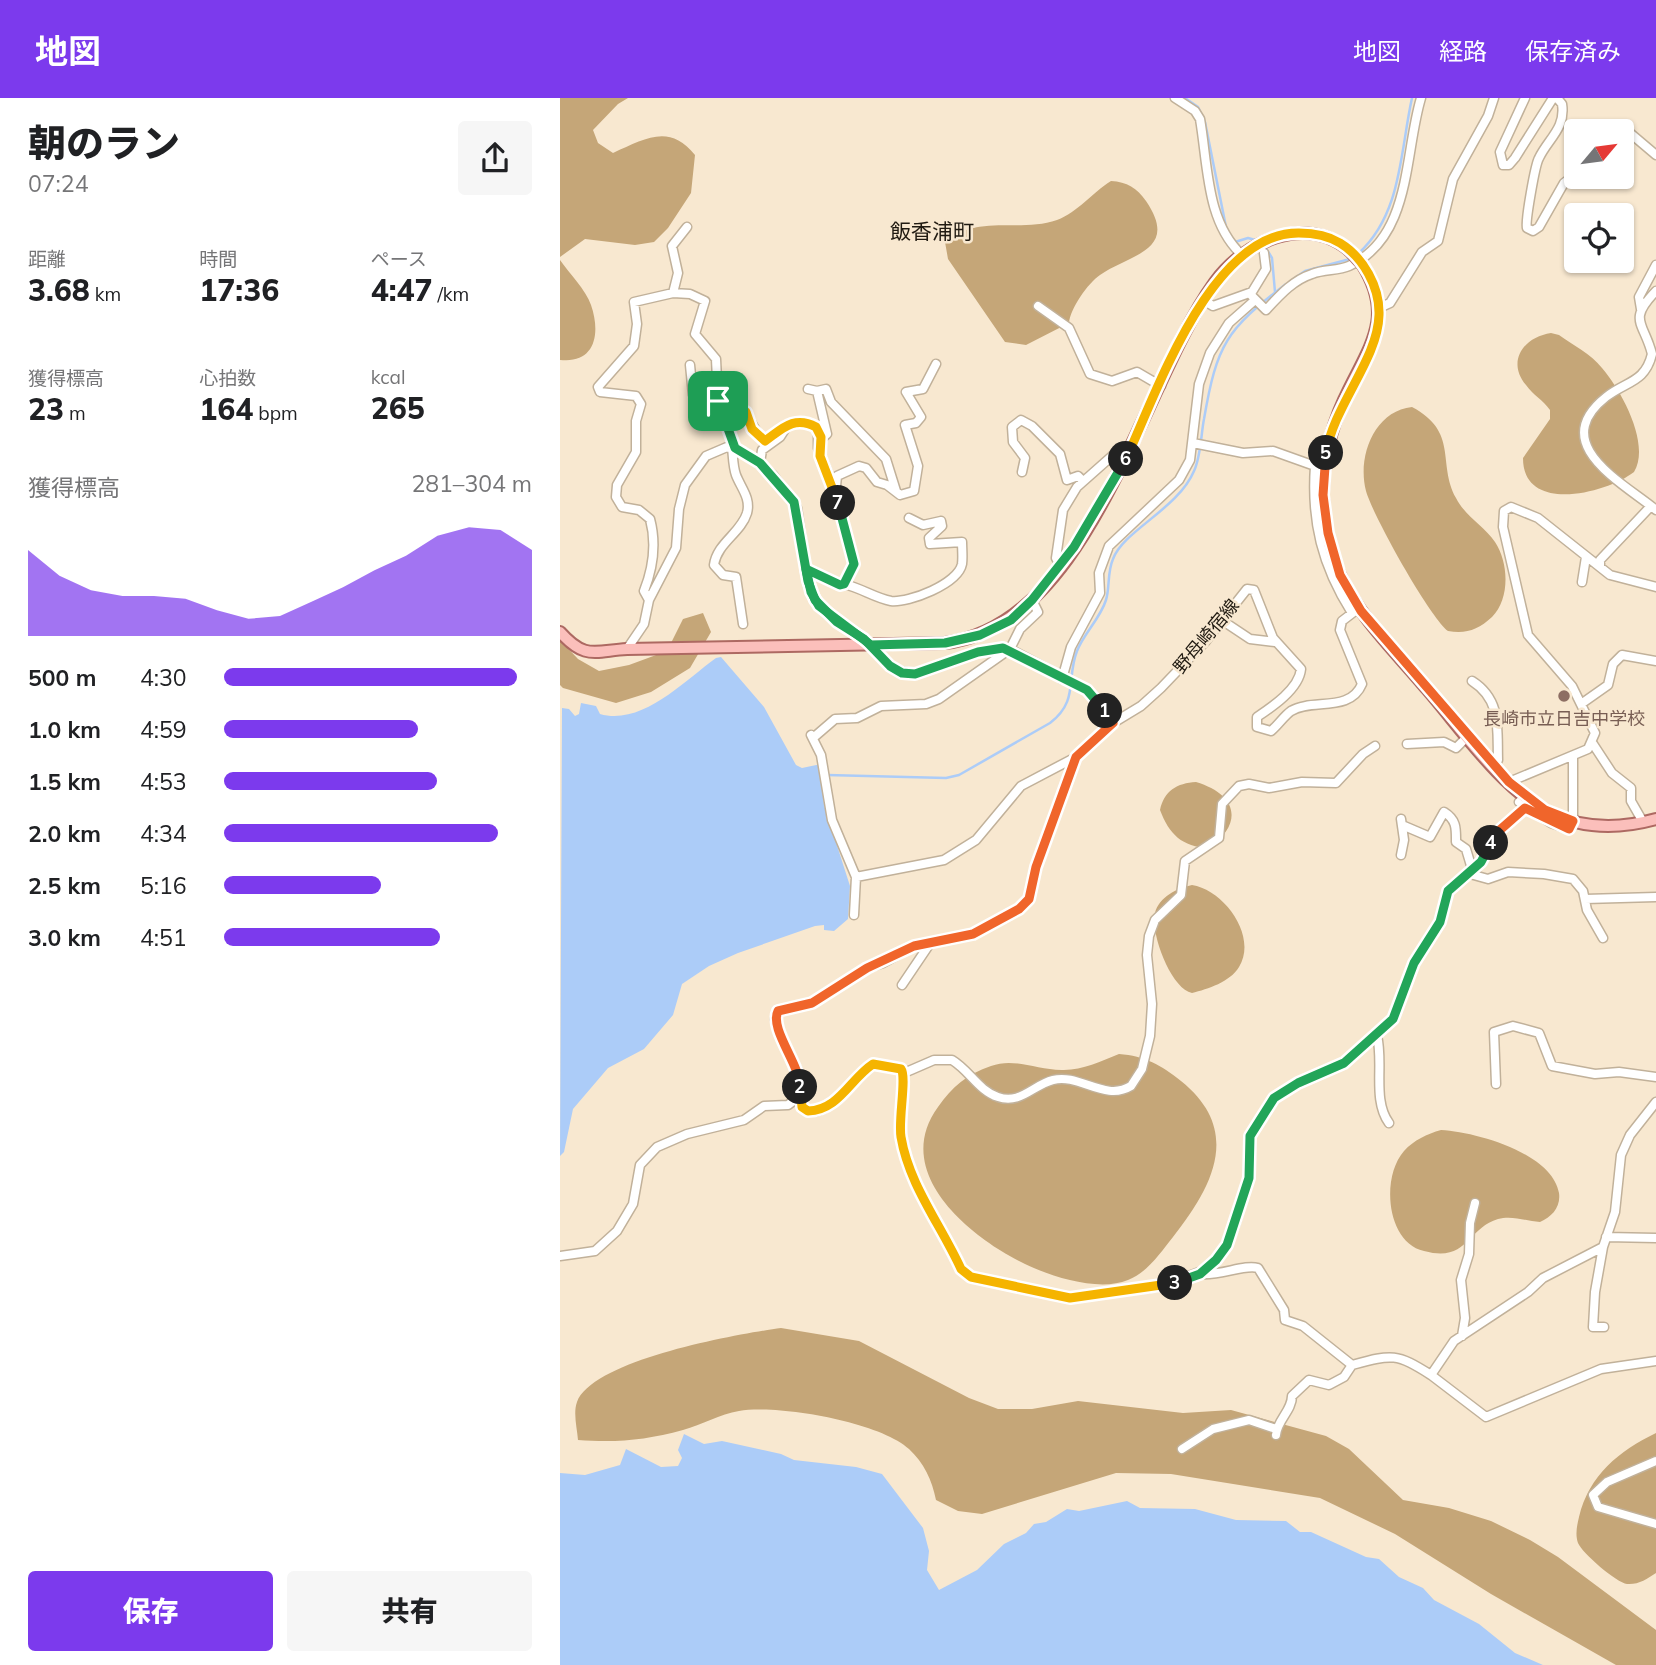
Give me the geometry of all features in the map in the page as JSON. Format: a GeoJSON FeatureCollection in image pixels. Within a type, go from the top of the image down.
{"type":"FeatureCollection","features":[{"type":"Feature","properties":{"kind":"main road"},"geometry":{"type":"LineString","coordinates":[[560,632],[578,650],[586,653],[627,649],[957,641],[1002,625],[1032,600],[1060,565],[1102,502],[1203,300],[1217,279],[1242,255],[1262,246],[1295,233],[1319,234],[1349,250],[1362,264],[1374,286],[1379,308],[1376,334],[1335,422],[1324,469],[1325,521],[1340,575],[1355,610],[1509,782],[1545,810],[1573,821],[1601,826],[1656,819]]}},
{"type":"Feature","properties":{"kind":"street"},"geometry":{"type":"LineString","coordinates":[[1175,98],[1195,111],[1200,119],[1212,198],[1227,242],[1242,255]]}},
{"type":"Feature","properties":{"kind":"street"},"geometry":{"type":"LineString","coordinates":[[1379,308],[1390,303],[1422,252],[1438,241],[1453,179],[1488,116],[1494,98]]}},
{"type":"Feature","properties":{"kind":"street"},"geometry":{"type":"LineString","coordinates":[[1525,98],[1500,152],[1503,165],[1509,165],[1515,158],[1555,98],[1562,104],[1562,117],[1554,138],[1537,162],[1525,219],[1527,228],[1533,231],[1539,228],[1564,187]]}},
{"type":"Feature","properties":{"kind":"street"},"geometry":{"type":"LineString","coordinates":[[1203,300],[1213,306],[1256,301],[1266,310],[1281,293],[1305,277],[1347,267],[1376,247],[1397,210],[1421,99]]}},
{"type":"Feature","properties":{"kind":"street"},"geometry":{"type":"LineString","coordinates":[[1634,136],[1656,155]]}},
{"type":"Feature","properties":{"kind":"street"},"geometry":{"type":"LineString","coordinates":[[673,293],[678,273],[672,246],[687,227]]}},
{"type":"Feature","properties":{"kind":"street"},"geometry":{"type":"LineString","coordinates":[[1064,680],[1071,647],[1096,602],[1099,573],[1109,546],[1169,493],[1190,460],[1199,384],[1210,353],[1229,323],[1256,301],[1266,269],[1262,246]]}},
{"type":"Feature","properties":{"kind":"street"},"geometry":{"type":"LineString","coordinates":[[1641,309],[1639,297],[1656,265]]}},
{"type":"Feature","properties":{"kind":"street"},"geometry":{"type":"LineString","coordinates":[[1600,567],[1600,559],[1653,508],[1596,462],[1584,446],[1583,434],[1588,419],[1606,397],[1639,379],[1649,364],[1650,345],[1638,320],[1641,309],[1656,291]]}},
{"type":"Feature","properties":{"kind":"street"},"geometry":{"type":"LineString","coordinates":[[649,600],[644,591],[652,570],[654,552],[650,519],[639,510],[622,507],[617,497],[619,476],[636,452],[636,421],[641,404],[636,396],[607,394],[600,392],[598,387],[634,346],[637,324],[634,302],[673,293],[690,294],[705,301],[695,334],[716,359],[718,401],[734,448],[735,474],[744,489],[748,508],[744,519],[719,549],[714,565],[723,575],[736,577],[743,624]]}},
{"type":"Feature","properties":{"kind":"street"},"geometry":{"type":"LineString","coordinates":[[1038,306],[1069,328],[1090,374],[1112,381],[1137,372],[1161,386]]}},
{"type":"Feature","properties":{"kind":"street"},"geometry":{"type":"LineString","coordinates":[[844,584],[854,564],[835,479],[847,469],[863,466],[877,482],[884,483],[903,496],[916,488],[918,466],[905,425],[916,423],[921,417],[906,392],[923,389],[936,364]]}},
{"type":"Feature","properties":{"kind":"street"},"geometry":{"type":"LineString","coordinates":[[690,365],[693,395],[746,412],[752,429],[765,441],[795,422],[816,427],[820,440],[820,456],[842,516]]}},
{"type":"Feature","properties":{"kind":"street"},"geometry":{"type":"LineString","coordinates":[[820,440],[827,437],[827,425],[813,390],[826,389],[831,402],[886,459],[896,491]]}},
{"type":"Feature","properties":{"kind":"street"},"geometry":{"type":"LineString","coordinates":[[1022,472],[1025,458],[1011,435],[1012,427],[1021,420],[1032,426],[1060,454],[1067,480],[1078,476],[1083,481]]}},
{"type":"Feature","properties":{"kind":"street"},"geometry":{"type":"LineString","coordinates":[[760,463],[762,450],[780,437],[787,426]]}},
{"type":"Feature","properties":{"kind":"street"},"geometry":{"type":"LineString","coordinates":[[1193,443],[1243,453],[1273,451],[1315,466],[1316,531],[1326,567],[1355,610]]}},
{"type":"Feature","properties":{"kind":"street"},"geometry":{"type":"LineString","coordinates":[[627,649],[644,624],[649,600],[676,548],[678,509],[689,478],[706,456],[718,449],[734,448],[760,463],[794,502],[811,592],[819,606],[871,645],[890,666],[907,674],[929,671],[985,649],[1010,649],[1095,698],[1113,723]]}},
{"type":"Feature","properties":{"kind":"street"},"geometry":{"type":"LineString","coordinates":[[1060,565],[1056,558],[1063,510],[1083,481],[1121,448],[1129,452]]}},
{"type":"Feature","properties":{"kind":"street"},"geometry":{"type":"LineString","coordinates":[[1643,822],[1631,801],[1631,788],[1612,773],[1593,744],[1595,733],[1581,704],[1563,675],[1528,635],[1502,513],[1511,507],[1528,512],[1618,579],[1656,587]]}},
{"type":"Feature","properties":{"kind":"street"},"geometry":{"type":"LineString","coordinates":[[806,569],[834,584],[844,584],[876,597],[915,600],[951,578],[961,568],[962,542],[930,544],[929,538],[942,526],[942,521],[923,525],[909,518]]}},
{"type":"Feature","properties":{"kind":"street"},"geometry":{"type":"LineString","coordinates":[[1582,582],[1587,557]]}},
{"type":"Feature","properties":{"kind":"street","name":"野母崎宿線"},"geometry":{"type":"LineString","coordinates":[[1076,757],[1113,723],[1141,706],[1161,688],[1223,621],[1244,590],[1251,588],[1259,597],[1275,642],[1300,665],[1301,674],[1278,702],[1257,717],[1258,727],[1265,732],[1273,729],[1293,710],[1337,703],[1361,687],[1359,673],[1340,634],[1341,623],[1355,610]]}},
{"type":"Feature","properties":{"kind":"street"},"geometry":{"type":"LineString","coordinates":[[854,915],[856,877],[831,820],[821,755],[812,736],[835,719],[857,718],[881,705],[926,704],[939,699],[1010,649],[1020,629],[1038,612],[1032,600]]}},
{"type":"Feature","properties":{"kind":"street"},"geometry":{"type":"LineString","coordinates":[[1223,621],[1250,639],[1275,642]]}},
{"type":"Feature","properties":{"kind":"street"},"geometry":{"type":"LineString","coordinates":[[1581,704],[1608,685],[1614,664],[1622,655],[1656,662]]}},
{"type":"Feature","properties":{"kind":"street"},"geometry":{"type":"LineString","coordinates":[[1472,681],[1489,694],[1497,713],[1499,760],[1494,765]]}},
{"type":"Feature","properties":{"kind":"street"},"geometry":{"type":"LineString","coordinates":[[1407,744],[1444,742],[1456,748],[1468,736]]}},
{"type":"Feature","properties":{"kind":"street"},"geometry":{"type":"LineString","coordinates":[[1509,782],[1573,757],[1593,744]]}},
{"type":"Feature","properties":{"kind":"street"},"geometry":{"type":"LineString","coordinates":[[904,1073],[934,1060],[952,1060],[985,1090],[1004,1099],[1026,1095],[1054,1080],[1068,1079],[1114,1091],[1131,1087],[1142,1069],[1150,1036],[1152,1004],[1147,955],[1151,929],[1181,895],[1185,861],[1219,838],[1222,804],[1235,789],[1244,785],[1269,788],[1302,782],[1336,783],[1363,754],[1375,746]]}},
{"type":"Feature","properties":{"kind":"street"},"geometry":{"type":"LineString","coordinates":[[856,877],[930,864],[957,854],[988,830],[1021,786],[1076,757]]}},
{"type":"Feature","properties":{"kind":"street"},"geometry":{"type":"LineString","coordinates":[[904,1073],[892,1065],[873,1064],[832,1104],[816,1111],[804,1109],[796,1065],[777,1027],[775,1018],[778,1011],[812,1003],[867,968],[931,942],[973,934],[1019,909],[1029,899],[1036,867],[1076,757]]}},
{"type":"Feature","properties":{"kind":"street"},"geometry":{"type":"LineString","coordinates":[[1200,1274],[1220,1256],[1231,1237],[1249,1178],[1250,1136],[1274,1098],[1298,1083],[1344,1063],[1393,1019],[1402,1002],[1414,963],[1440,922],[1448,891],[1481,862],[1501,829],[1522,805],[1561,828],[1569,829],[1573,821],[1573,757]]}},
{"type":"Feature","properties":{"kind":"street"},"geometry":{"type":"LineString","coordinates":[[1401,855],[1404,841],[1402,822],[1430,837],[1444,813],[1455,822],[1457,842],[1466,849],[1471,871]]}},
{"type":"Feature","properties":{"kind":"street"},"geometry":{"type":"LineString","coordinates":[[1471,871],[1488,879],[1508,872],[1555,875],[1577,882],[1585,898],[1587,910],[1603,938]]}},
{"type":"Feature","properties":{"kind":"street"},"geometry":{"type":"LineString","coordinates":[[1585,898],[1656,897]]}},
{"type":"Feature","properties":{"kind":"street"},"geometry":{"type":"LineString","coordinates":[[902,985],[931,942]]}},
{"type":"Feature","properties":{"kind":"street"},"geometry":{"type":"LineString","coordinates":[[1496,1084],[1494,1032],[1513,1026],[1539,1033],[1552,1066],[1595,1074],[1619,1072],[1656,1077]]}},
{"type":"Feature","properties":{"kind":"street"},"geometry":{"type":"LineString","coordinates":[[1377,1036],[1382,1055],[1381,1107],[1389,1123]]}},
{"type":"Feature","properties":{"kind":"street"},"geometry":{"type":"LineString","coordinates":[[904,1073],[898,1115],[907,1162],[961,1269],[971,1277],[1070,1298],[1112,1290],[1163,1286],[1200,1274],[1221,1275],[1252,1266],[1258,1268],[1284,1310],[1285,1320],[1303,1326],[1352,1365]]}},
{"type":"Feature","properties":{"kind":"street"},"geometry":{"type":"LineString","coordinates":[[560,1256],[595,1251],[617,1231],[633,1204],[636,1175],[648,1153],[687,1134],[744,1119],[764,1106],[788,1105],[799,1091]]}},
{"type":"Feature","properties":{"kind":"street"},"geometry":{"type":"LineString","coordinates":[[1604,1327],[1593,1327],[1595,1292],[1603,1247],[1615,1212],[1621,1155],[1630,1135],[1656,1101]]}},
{"type":"Feature","properties":{"kind":"street"},"geometry":{"type":"LineString","coordinates":[[1462,1336],[1465,1318],[1461,1280],[1469,1254],[1470,1223],[1475,1203]]}},
{"type":"Feature","properties":{"kind":"street"},"geometry":{"type":"LineString","coordinates":[[1606,1237],[1656,1238]]}},
{"type":"Feature","properties":{"kind":"street"},"geometry":{"type":"LineString","coordinates":[[1431,1375],[1454,1341],[1528,1292],[1543,1278],[1603,1247]]}},
{"type":"Feature","properties":{"kind":"street"},"geometry":{"type":"LineString","coordinates":[[1182,1449],[1213,1429],[1249,1420],[1276,1432],[1292,1403],[1292,1396],[1304,1382],[1310,1380],[1329,1385],[1344,1377],[1352,1365],[1381,1358],[1403,1357],[1486,1417],[1601,1369],[1656,1361]]}},
{"type":"Feature","properties":{"kind":"street"},"geometry":{"type":"LineString","coordinates":[[1656,1461],[1607,1482],[1593,1495],[1598,1507],[1656,1524]]}},
{"type":"Feature","properties":{"kind":"shaded area"},"geometry":{"type":"Polygon","coordinates":[[[560,98],[628,98],[618,104],[593,130],[598,143],[613,153],[646,139],[666,137],[676,139],[695,155],[691,193],[668,228],[654,242],[635,245],[585,239],[560,257],[560,98]]]}},
{"type":"Feature","properties":{"kind":"shaded area"},"geometry":{"type":"Polygon","coordinates":[[[1111,181],[1131,186],[1146,201],[1155,218],[1157,231],[1154,241],[1137,256],[1095,279],[1076,304],[1069,323],[1026,345],[1005,342],[948,259],[945,242],[957,234],[985,226],[1043,224],[1057,220],[1072,212],[1111,181]]]}},
{"type":"Feature","properties":{"kind":"shaded area"},"geometry":{"type":"Polygon","coordinates":[[[560,260],[589,299],[594,316],[595,336],[592,345],[588,352],[572,360],[560,360],[560,260]]]}},
{"type":"Feature","properties":{"kind":"shaded area"},"geometry":{"type":"Polygon","coordinates":[[[1551,333],[1559,335],[1598,363],[1610,378],[1632,418],[1639,447],[1634,472],[1605,487],[1587,492],[1551,493],[1537,487],[1527,476],[1523,458],[1550,419],[1550,410],[1520,376],[1518,359],[1533,339],[1551,333]]]}},
{"type":"Feature","properties":{"kind":"shaded area"},"geometry":{"type":"Polygon","coordinates":[[[1412,407],[1436,427],[1442,438],[1448,473],[1456,498],[1495,542],[1503,560],[1506,581],[1502,601],[1492,617],[1471,630],[1448,631],[1439,622],[1402,565],[1366,491],[1364,464],[1371,438],[1378,426],[1388,417],[1399,410],[1412,407]]]}},
{"type":"Feature","properties":{"kind":"shaded area"},"geometry":{"type":"Polygon","coordinates":[[[703,613],[711,632],[690,668],[651,692],[616,703],[560,685],[560,640],[578,659],[599,671],[629,665],[667,651],[683,619],[703,613]]]}},
{"type":"Feature","properties":{"kind":"shaded area"},"geometry":{"type":"Polygon","coordinates":[[[1196,782],[1220,794],[1231,810],[1228,828],[1209,848],[1191,845],[1178,838],[1160,810],[1172,789],[1196,782]]]}},
{"type":"Feature","properties":{"kind":"shaded area"},"geometry":{"type":"Polygon","coordinates":[[[1192,885],[1216,896],[1235,916],[1244,942],[1244,955],[1239,967],[1230,977],[1192,993],[1177,982],[1170,971],[1159,946],[1154,922],[1160,902],[1180,888],[1192,885]]]}},
{"type":"Feature","properties":{"kind":"shaded area"},"geometry":{"type":"Polygon","coordinates":[[[1119,1054],[1145,1059],[1159,1066],[1181,1081],[1200,1100],[1211,1119],[1216,1138],[1215,1158],[1210,1178],[1200,1198],[1173,1237],[1147,1267],[1128,1280],[1090,1284],[1048,1274],[1025,1264],[982,1238],[961,1220],[943,1200],[930,1179],[924,1156],[926,1132],[938,1107],[949,1093],[967,1077],[982,1069],[1009,1063],[1071,1070],[1119,1054]]]}},
{"type":"Feature","properties":{"kind":"shaded area"},"geometry":{"type":"Polygon","coordinates":[[[1441,1130],[1492,1140],[1528,1156],[1553,1179],[1559,1193],[1559,1203],[1555,1211],[1540,1222],[1514,1218],[1498,1219],[1480,1229],[1459,1249],[1450,1252],[1424,1251],[1411,1245],[1395,1222],[1390,1192],[1392,1176],[1397,1162],[1408,1147],[1441,1130]]]}},
{"type":"Feature","properties":{"kind":"shaded area"},"geometry":{"type":"Polygon","coordinates":[[[781,1328],[859,1341],[969,1398],[998,1409],[1032,1409],[1078,1401],[1183,1413],[1231,1410],[1326,1436],[1349,1449],[1403,1500],[1449,1508],[1491,1521],[1558,1557],[1656,1630],[1656,1665],[1616,1665],[1491,1594],[1395,1534],[1320,1498],[1171,1474],[1116,1473],[982,1514],[958,1511],[936,1500],[923,1466],[909,1449],[895,1439],[852,1423],[778,1410],[732,1412],[683,1430],[644,1438],[619,1441],[578,1440],[575,1416],[577,1402],[589,1387],[610,1373],[670,1351],[781,1328]]]}},
{"type":"Feature","properties":{"kind":"shaded area"},"geometry":{"type":"Polygon","coordinates":[[[1656,1433],[1656,1573],[1639,1583],[1627,1584],[1608,1573],[1581,1548],[1577,1537],[1578,1523],[1590,1489],[1607,1466],[1618,1456],[1656,1433]]]}},
{"type":"Feature","properties":{"kind":"water"},"geometry":{"type":"Polygon","coordinates":[[[721,657],[764,707],[796,765],[802,768],[821,764],[824,805],[850,886],[848,919],[834,931],[824,930],[824,925],[815,926],[738,953],[709,966],[682,984],[673,1015],[644,1049],[608,1068],[573,1109],[564,1152],[560,1156],[562,708],[569,709],[575,716],[579,714],[581,703],[596,706],[600,714],[631,714],[662,699],[721,657]]]}},
{"type":"Feature","properties":{"kind":"water"},"geometry":{"type":"Polygon","coordinates":[[[684,1434],[704,1444],[722,1441],[781,1454],[794,1460],[856,1467],[882,1474],[923,1528],[929,1551],[927,1570],[939,1590],[977,1570],[1004,1544],[1026,1533],[1034,1524],[1046,1522],[1067,1509],[1079,1511],[1127,1501],[1140,1508],[1195,1509],[1236,1520],[1286,1521],[1300,1532],[1311,1532],[1366,1557],[1379,1559],[1399,1577],[1423,1588],[1434,1600],[1479,1624],[1515,1653],[1543,1665],[560,1665],[560,1473],[585,1475],[620,1465],[626,1449],[661,1467],[678,1466],[682,1458],[678,1450],[684,1434]]]}},
{"type":"Feature","properties":{"kind":"waterway"},"geometry":{"type":"LineString","coordinates":[[1185,98],[1198,107],[1205,122],[1226,227]]}},
{"type":"Feature","properties":{"kind":"waterway"},"geometry":{"type":"LineString","coordinates":[[1359,253],[1384,220],[1392,201],[1412,98]]}},
{"type":"Feature","properties":{"kind":"waterway"},"geometry":{"type":"LineString","coordinates":[[1235,242],[1248,238],[1259,241]]}},
{"type":"Feature","properties":{"kind":"waterway"},"geometry":{"type":"LineString","coordinates":[[1264,245],[1272,258],[1275,292]]}},
{"type":"Feature","properties":{"kind":"waterway"},"geometry":{"type":"LineString","coordinates":[[1292,280],[1305,271],[1350,259]]}},
{"type":"Feature","properties":{"kind":"waterway"},"geometry":{"type":"LineString","coordinates":[[827,775],[946,778],[959,775],[1050,723],[1059,715],[1068,698],[1077,651],[1106,600],[1110,569],[1119,548],[1176,497],[1194,471],[1214,373],[1227,341],[1250,314],[1286,284]]}},
{"type":"Feature","properties":{"kind":"place","name":"長崎市立日吉中学校"},"geometry":{"type":"Point","coordinates":[1564,696]}},
{"type":"Feature","properties":{"kind":"district","name":"飯香浦町"},"geometry":{"type":"Point","coordinates":[932,231]}},
{"type":"Feature","properties":{"kind":"route"},"geometry":{"type":"LineString","coordinates":[[718,401],[727,402],[746,412],[752,429],[765,441],[779,429],[795,422],[816,427],[821,437],[818,444],[820,456],[833,486],[854,564],[844,584],[840,585],[806,569],[807,579],[811,592],[815,600],[819,606],[837,622],[864,639],[871,645],[957,641],[994,629],[1017,615],[1074,547],[1125,460],[1191,321],[1217,279],[1233,262],[1273,237],[1307,233],[1319,234],[1338,242],[1356,256],[1367,271],[1374,286],[1380,316],[1370,350],[1335,422],[1324,469],[1325,521],[1340,575],[1361,611],[1509,782],[1545,810],[1573,821],[1569,829],[1561,828],[1525,808],[1501,829],[1481,862],[1448,891],[1440,922],[1414,963],[1402,1002],[1393,1019],[1358,1054],[1298,1083],[1274,1098],[1250,1136],[1249,1178],[1227,1245],[1216,1260],[1200,1274],[1163,1286],[1112,1290],[1070,1298],[979,1281],[961,1269],[934,1213],[918,1189],[907,1162],[898,1115],[905,1079],[901,1069],[892,1065],[873,1064],[829,1106],[811,1111],[802,1107],[800,1078],[777,1027],[775,1018],[778,1011],[812,1003],[867,968],[891,960],[914,946],[973,934],[1019,909],[1029,899],[1044,842],[1076,757],[1113,723],[1087,690],[1065,681],[1010,649],[985,649],[915,674],[902,673],[890,666],[871,645],[837,622],[815,600],[808,581],[806,569],[799,526],[797,508],[792,497],[760,463],[735,448],[718,401]]}}]}
